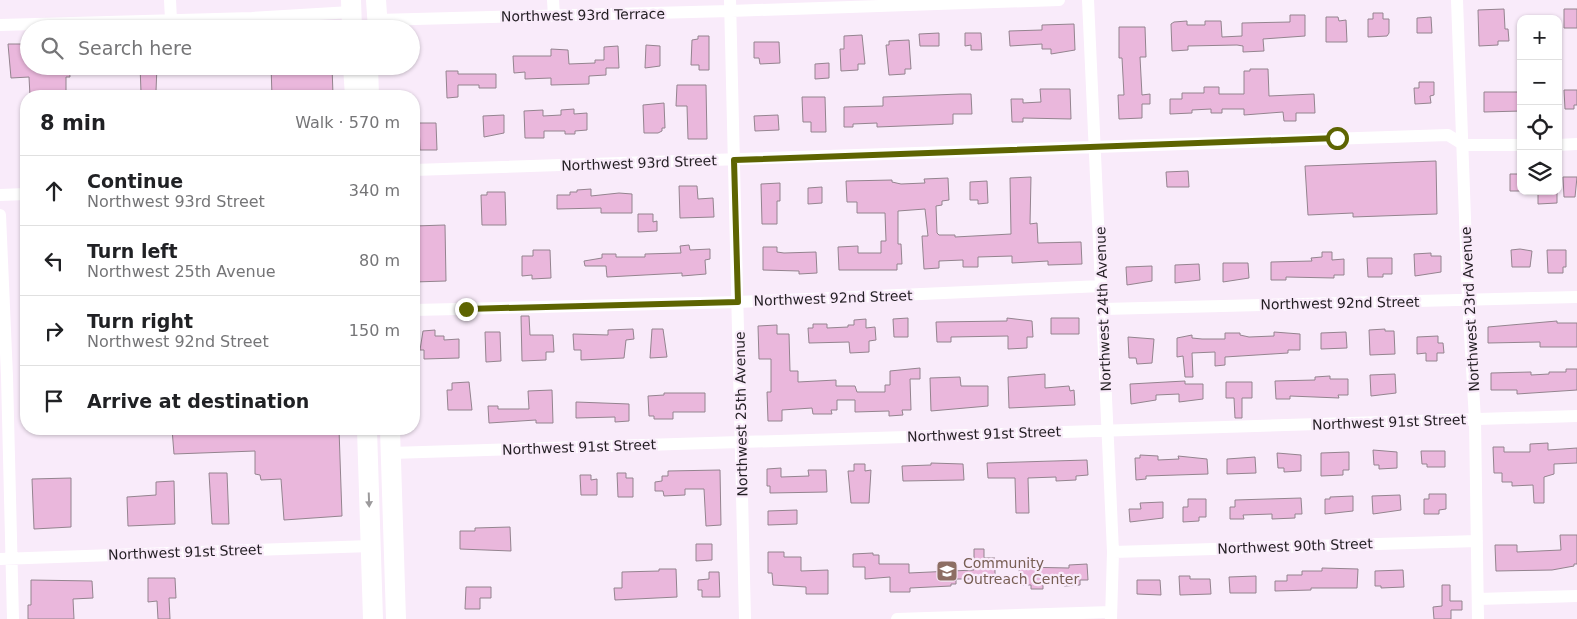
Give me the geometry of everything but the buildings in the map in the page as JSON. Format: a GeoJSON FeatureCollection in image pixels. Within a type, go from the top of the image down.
{"type":"FeatureCollection","features":[{"type":"Feature","properties":{"kind":"main road"},"geometry":{"type":"LineString","coordinates":[[354,10],[374,19]]}},
{"type":"Feature","properties":{"kind":"main road"},"geometry":{"type":"LineString","coordinates":[[354,75],[355,90]]}},
{"type":"Feature","properties":{"kind":"main road"},"geometry":{"type":"LineString","coordinates":[[368,75],[369,90]]}},
{"type":"Feature","properties":{"kind":"main road"},"geometry":{"type":"LineString","coordinates":[[379,75],[380,90]]}},
{"type":"Feature","properties":{"kind":"main road"},"geometry":{"type":"LineString","coordinates":[[367,435],[373,619]]}},
{"type":"Feature","properties":{"kind":"main road"},"geometry":{"type":"LineString","coordinates":[[390,435],[396,619]]}},
{"type":"Feature","properties":{"kind":"main road"},"geometry":{"type":"LineString","coordinates":[[370,546],[392,517]]}},
{"type":"Feature","properties":{"kind":"main road"},"geometry":{"type":"LineString","coordinates":[[370,546],[384,571],[386,619]]}},
{"type":"Feature","properties":{"kind":"street"},"geometry":{"type":"LineString","coordinates":[[170,0],[170,20],[354,10]]}},
{"type":"Feature","properties":{"kind":"street"},"geometry":{"type":"LineString","coordinates":[[553,0],[554,16]]}},
{"type":"Feature","properties":{"kind":"street","name":"Northwest 93rd Terrace"},"geometry":{"type":"LineString","coordinates":[[374,19],[554,16],[730,6],[1059,0]]}},
{"type":"Feature","properties":{"kind":"street","name":"Northwest 24th Avenue"},"geometry":{"type":"LineString","coordinates":[[1088,0],[1113,552],[1111,616]]}},
{"type":"Feature","properties":{"kind":"street","name":"Northwest 23rd Avenue"},"geometry":{"type":"LineString","coordinates":[[1458,0],[1468,300],[1475,420],[1478,619]]}},
{"type":"Feature","properties":{"kind":"street","name":"Northwest 25th Avenue"},"geometry":{"type":"LineString","coordinates":[[730,6],[745,619]]}},
{"type":"Feature","properties":{"kind":"street"},"geometry":{"type":"LineString","coordinates":[[0,25],[20,24]]}},
{"type":"Feature","properties":{"kind":"street","name":"Northwest 93rd Street"},"geometry":{"type":"LineString","coordinates":[[420,170],[1448,135],[1464,145],[1517,145]]}},
{"type":"Feature","properties":{"kind":"street"},"geometry":{"type":"LineString","coordinates":[[1562,144],[1577,144]]}},
{"type":"Feature","properties":{"kind":"street"},"geometry":{"type":"LineString","coordinates":[[0,195],[20,194]]}},
{"type":"Feature","properties":{"kind":"street"},"geometry":{"type":"LineString","coordinates":[[0,215],[6,559],[13,619]]}},
{"type":"Feature","properties":{"kind":"street","name":"Northwest 92nd Street"},"geometry":{"type":"LineString","coordinates":[[420,310],[738,302],[1102,286]]}},
{"type":"Feature","properties":{"kind":"street","name":"Northwest 92nd Street"},"geometry":{"type":"LineString","coordinates":[[1103,309],[1577,297]]}},
{"type":"Feature","properties":{"kind":"street","name":"Northwest 91st Street"},"geometry":{"type":"LineString","coordinates":[[391,453],[1577,416]]}},
{"type":"Feature","properties":{"kind":"street","name":"Northwest 90th Street"},"geometry":{"type":"LineString","coordinates":[[1113,552],[1477,541]]}},
{"type":"Feature","properties":{"kind":"street","name":"Northwest 91st Street"},"geometry":{"type":"LineString","coordinates":[[6,559],[370,546]]}},
{"type":"Feature","properties":{"kind":"street"},"geometry":{"type":"LineString","coordinates":[[1479,599],[1577,596]]}},
{"type":"Feature","properties":{"kind":"street"},"geometry":{"type":"LineString","coordinates":[[897,619],[1111,616]]}},
{"type":"Feature","properties":{"kind":"place","name":"Community Outreach Center"},"geometry":{"type":"Point","coordinates":[947,571]}},
{"type":"Feature","properties":{"kind":"route"},"geometry":{"type":"LineString","coordinates":[[466,309],[738,302],[734,160],[1337,138]]}}]}
